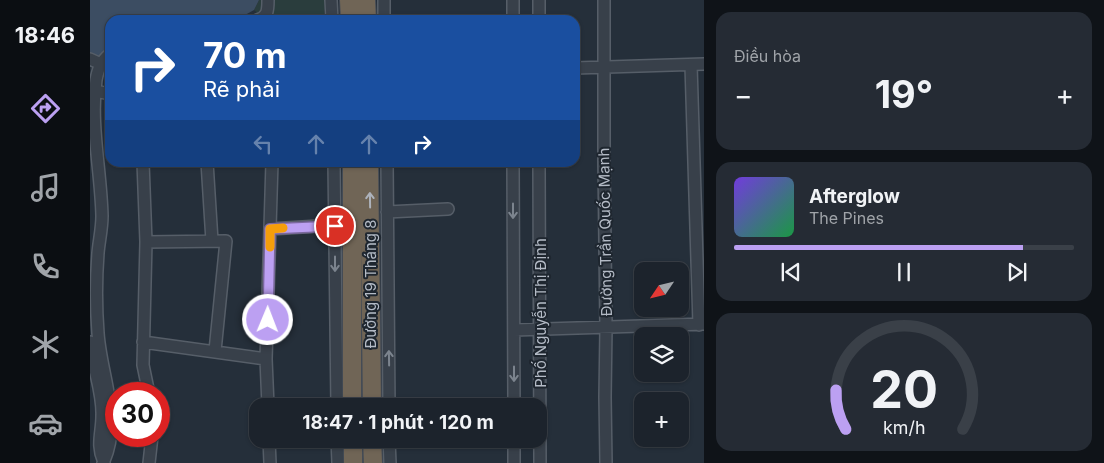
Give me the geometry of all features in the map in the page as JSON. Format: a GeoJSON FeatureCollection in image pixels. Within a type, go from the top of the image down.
{"type":"FeatureCollection","features":[{"type":"Feature","properties":{"kind":"highway"},"geometry":{"type":"LineString","coordinates":[[349,0],[350,15]]}},
{"type":"Feature","properties":{"kind":"highway"},"geometry":{"type":"LineString","coordinates":[[366,0],[367,15]]}},
{"type":"Feature","properties":{"kind":"highway","name":"Đường 19 Tháng 8"},"geometry":{"type":"LineString","coordinates":[[352,167],[352,398]]}},
{"type":"Feature","properties":{"kind":"highway","name":"Đường 19 Tháng 8"},"geometry":{"type":"LineString","coordinates":[[369,167],[372,398]]}},
{"type":"Feature","properties":{"kind":"highway"},"geometry":{"type":"LineString","coordinates":[[353,448],[354,463]]}},
{"type":"Feature","properties":{"kind":"highway"},"geometry":{"type":"LineString","coordinates":[[372,448],[373,463]]}},
{"type":"Feature","properties":{"kind":"street"},"geometry":{"type":"LineString","coordinates":[[266,15],[268,0]]}},
{"type":"Feature","properties":{"kind":"street"},"geometry":{"type":"LineString","coordinates":[[332,0],[332,15]]}},
{"type":"Feature","properties":{"kind":"street"},"geometry":{"type":"LineString","coordinates":[[384,0],[384,15]]}},
{"type":"Feature","properties":{"kind":"street"},"geometry":{"type":"LineString","coordinates":[[513,0],[513,15]]}},
{"type":"Feature","properties":{"kind":"street"},"geometry":{"type":"LineString","coordinates":[[539,0],[539,15]]}},
{"type":"Feature","properties":{"kind":"street","name":"Đường Trần Quốc Mạnh"},"geometry":{"type":"LineString","coordinates":[[604,0],[606,463]]}},
{"type":"Feature","properties":{"kind":"street"},"geometry":{"type":"LineString","coordinates":[[100,62],[95,92],[102,216],[94,252],[98,333],[109,387],[112,422],[110,444],[104,462]]}},
{"type":"Feature","properties":{"kind":"street"},"geometry":{"type":"LineString","coordinates":[[580,68],[704,64]]}},
{"type":"Feature","properties":{"kind":"street"},"geometry":{"type":"LineString","coordinates":[[514,330],[702,325],[691,65]]}},
{"type":"Feature","properties":{"kind":"street"},"geometry":{"type":"LineString","coordinates":[[95,92],[105,93]]}},
{"type":"Feature","properties":{"kind":"street"},"geometry":{"type":"LineString","coordinates":[[143,167],[146,242],[143,342],[147,382]]}},
{"type":"Feature","properties":{"kind":"street"},"geometry":{"type":"LineString","coordinates":[[207,167],[212,241]]}},
{"type":"Feature","properties":{"kind":"street"},"geometry":{"type":"LineString","coordinates":[[268,398],[266,359],[272,167]]}},
{"type":"Feature","properties":{"kind":"street"},"geometry":{"type":"LineString","coordinates":[[334,167],[337,398]]}},
{"type":"Feature","properties":{"kind":"street","name":"Đường 19 Tháng 8"},"geometry":{"type":"LineString","coordinates":[[387,167],[389,398]]}},
{"type":"Feature","properties":{"kind":"street","name":"Phố Nguyễn Thị Định"},"geometry":{"type":"LineString","coordinates":[[512,167],[514,398]]}},
{"type":"Feature","properties":{"kind":"street","name":"Phố Nguyễn Thị Định"},"geometry":{"type":"LineString","coordinates":[[539,167],[540,463]]}},
{"type":"Feature","properties":{"kind":"street"},"geometry":{"type":"LineString","coordinates":[[387,212],[448,209]]}},
{"type":"Feature","properties":{"kind":"street"},"geometry":{"type":"LineString","coordinates":[[270,229],[335,226]]}},
{"type":"Feature","properties":{"kind":"street"},"geometry":{"type":"LineString","coordinates":[[146,242],[226,241],[215,351]]}},
{"type":"Feature","properties":{"kind":"street"},"geometry":{"type":"LineString","coordinates":[[90,342],[101,397],[102,416],[99,449],[104,462]]}},
{"type":"Feature","properties":{"kind":"street"},"geometry":{"type":"LineString","coordinates":[[143,342],[266,359]]}},
{"type":"Feature","properties":{"kind":"street"},"geometry":{"type":"LineString","coordinates":[[149,463],[151,447]]}},
{"type":"Feature","properties":{"kind":"street"},"geometry":{"type":"LineString","coordinates":[[269,448],[270,463]]}},
{"type":"Feature","properties":{"kind":"street"},"geometry":{"type":"LineString","coordinates":[[337,448],[338,463]]}},
{"type":"Feature","properties":{"kind":"street"},"geometry":{"type":"LineString","coordinates":[[389,448],[390,463]]}},
{"type":"Feature","properties":{"kind":"street"},"geometry":{"type":"LineString","coordinates":[[514,448],[514,463]]}},
{"type":"Feature","properties":{"kind":"shaded area"},"geometry":{"type":"Polygon","coordinates":[[[259,0],[325,0],[324,15],[260,15],[254,10],[259,0]]]}},
{"type":"Feature","properties":{"kind":"water"},"geometry":{"type":"Polygon","coordinates":[[[90,0],[259,0],[254,10],[245,15],[105,15],[105,56],[102,59],[90,56],[90,0]]]}},
{"type":"Feature","properties":{"kind":"slow traffic"},"geometry":{"type":"LineString","coordinates":[[270,247],[270,229],[283,228]]}},
{"type":"Feature","properties":{"kind":"route"},"geometry":{"type":"LineString","coordinates":[[268,320],[270,229],[335,226]]}}]}
